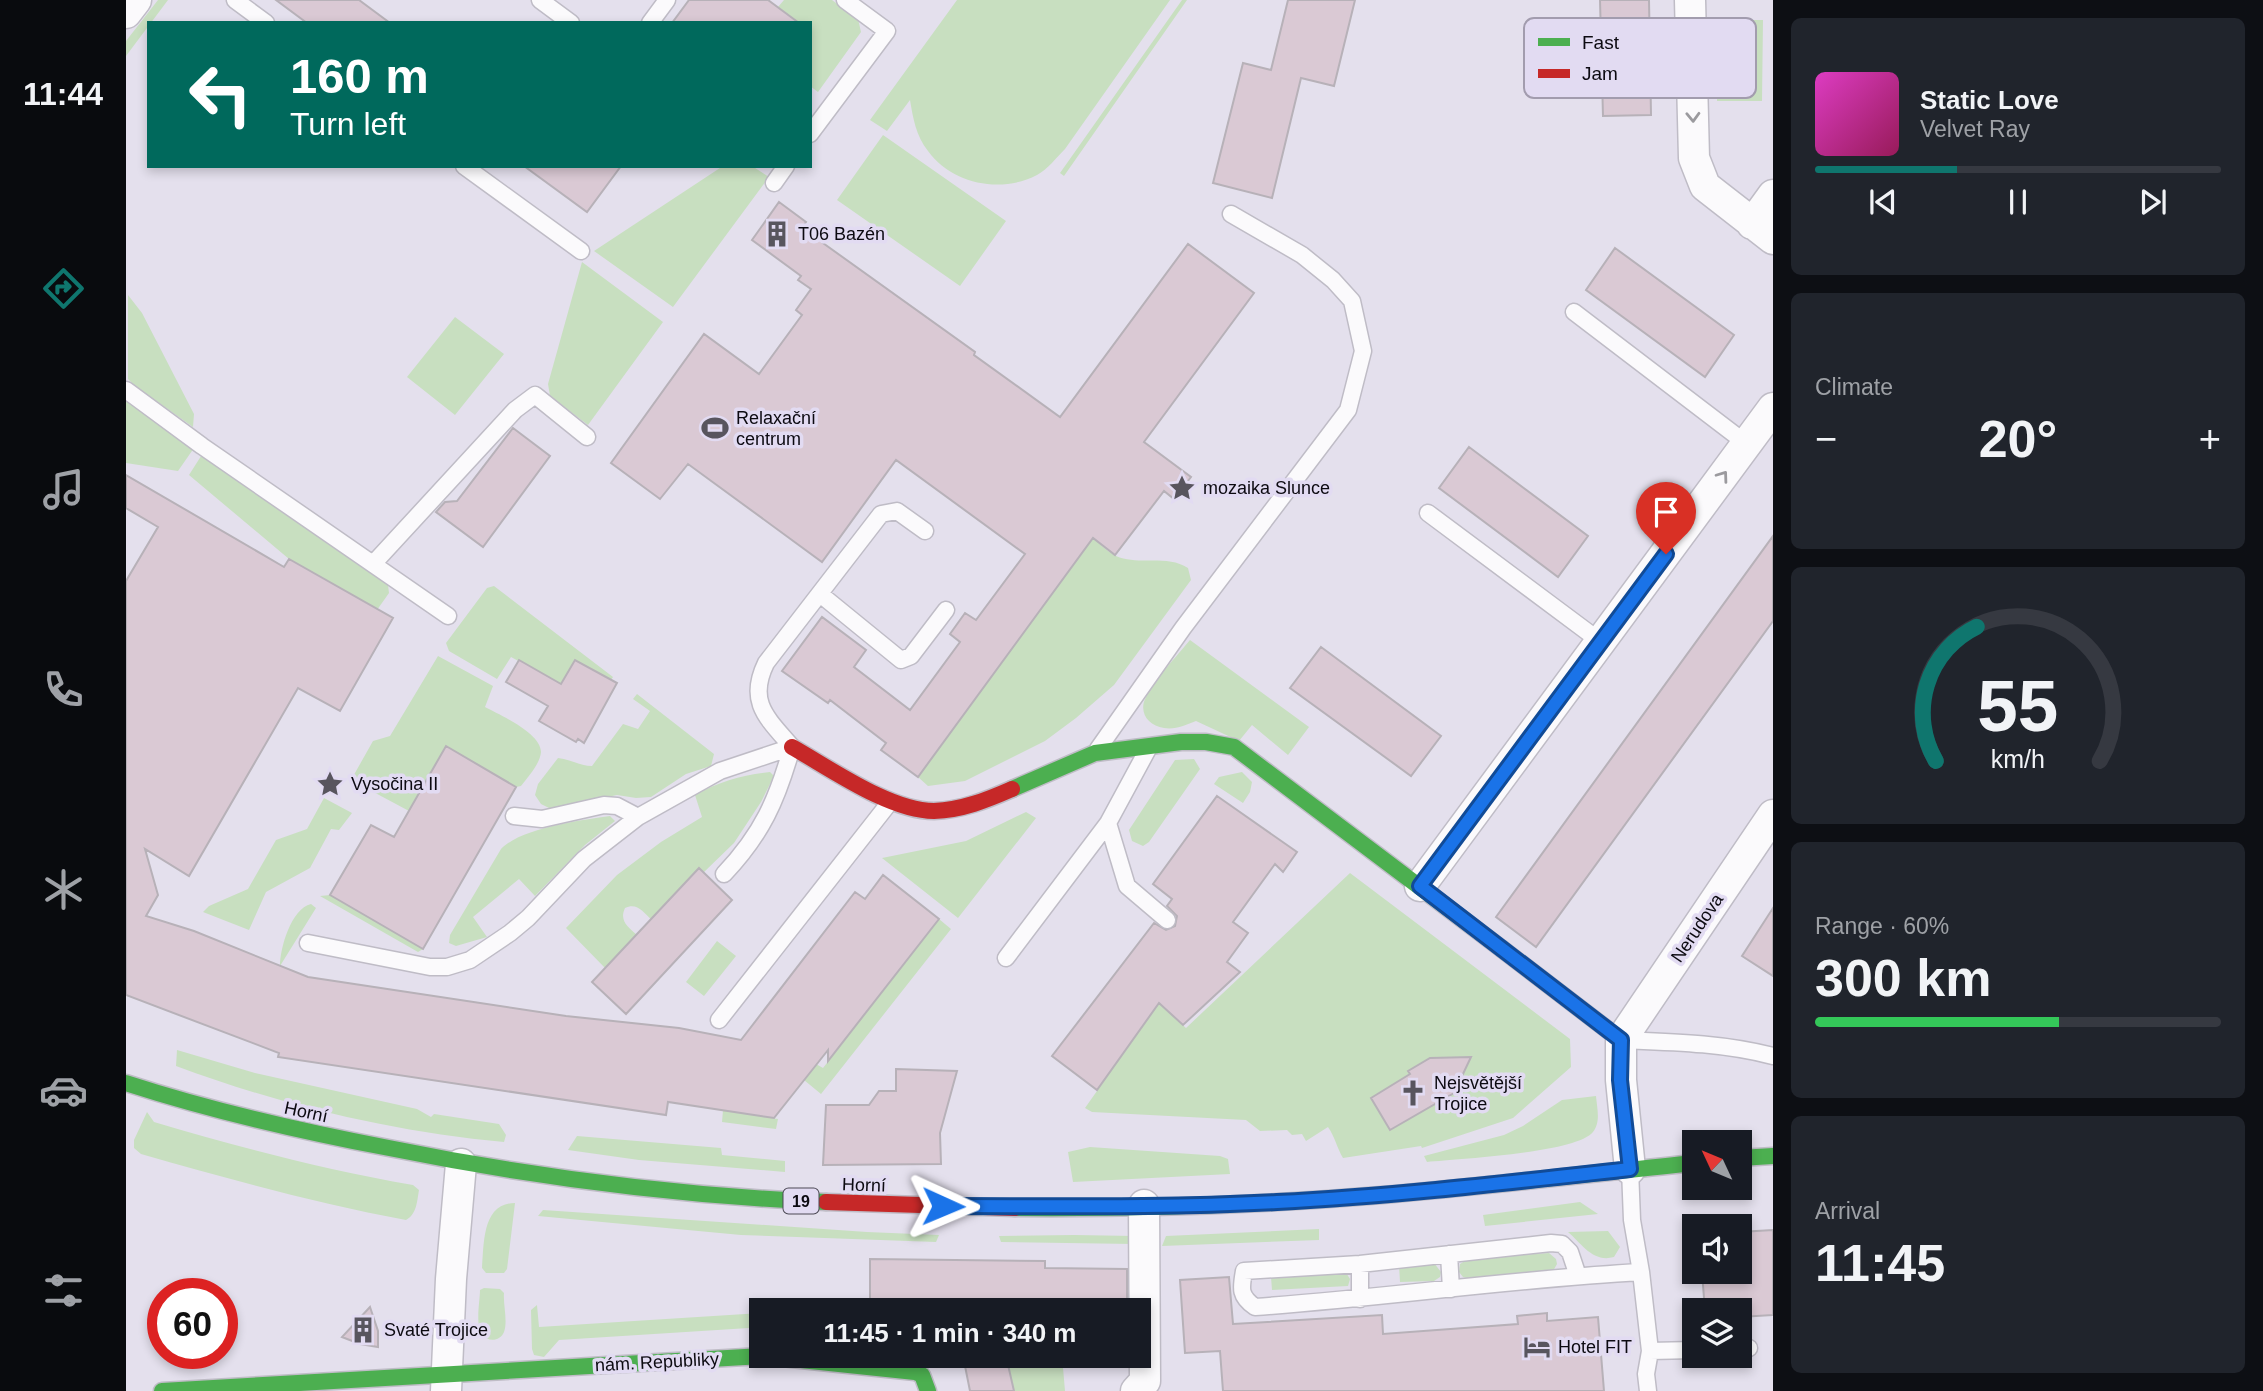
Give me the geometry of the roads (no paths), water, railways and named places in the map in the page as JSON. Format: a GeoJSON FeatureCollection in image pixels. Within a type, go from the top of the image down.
{"type":"FeatureCollection","features":[{"type":"Feature","properties":{"kind":"street"},"geometry":{"type":"LineString","coordinates":[[126,13],[136,0]]}},
{"type":"Feature","properties":{"kind":"street"},"geometry":{"type":"LineString","coordinates":[[1690,0],[1690,18]]}},
{"type":"Feature","properties":{"kind":"street"},"geometry":{"type":"LineString","coordinates":[[1692,98],[1694,158],[1705,186],[1763,231],[1773,195]]}},
{"type":"Feature","properties":{"kind":"street"},"geometry":{"type":"LineString","coordinates":[[1420,886],[1773,408]]}},
{"type":"Feature","properties":{"kind":"street"},"geometry":{"type":"LineString","coordinates":[[792,747],[890,802],[933,811],[975,805],[1095,753],[1206,742],[1234,747],[1621,1040],[1620,1080],[1630,1169]]}},
{"type":"Feature","properties":{"kind":"street","name":"Nerudova"},"geometry":{"type":"LineString","coordinates":[[1621,1040],[1773,815]]}},
{"type":"Feature","properties":{"kind":"street","name":"Horní"},"geometry":{"type":"LineString","coordinates":[[126,1083],[264,1122],[461,1164],[531,1175],[751,1199],[867,1205],[1054,1208],[1276,1202],[1459,1188],[1682,1164]]}},
{"type":"Feature","properties":{"kind":"street"},"geometry":{"type":"LineString","coordinates":[[1752,1157],[1773,1156]]}},
{"type":"Feature","properties":{"kind":"street"},"geometry":{"type":"LineString","coordinates":[[446,1383],[461,1164]]}},
{"type":"Feature","properties":{"kind":"street"},"geometry":{"type":"LineString","coordinates":[[1144,1205],[1145,1388]]}},
{"type":"Feature","properties":{"kind":"street","name":"nám. Republiky"},"geometry":{"type":"LineString","coordinates":[[162,1391],[446,1383],[520,1370],[762,1356],[915,1372],[922,1375],[928,1391]]}},
{"type":"Feature","properties":{"kind":"lane"},"geometry":{"type":"LineString","coordinates":[[235,0],[264,21]]}},
{"type":"Feature","properties":{"kind":"lane"},"geometry":{"type":"LineString","coordinates":[[540,0],[568,21]]}},
{"type":"Feature","properties":{"kind":"lane"},"geometry":{"type":"LineString","coordinates":[[651,21],[667,0]]}},
{"type":"Feature","properties":{"kind":"lane"},"geometry":{"type":"LineString","coordinates":[[812,131],[887,30],[845,0]]}},
{"type":"Feature","properties":{"kind":"lane"},"geometry":{"type":"LineString","coordinates":[[467,168],[581,251]]}},
{"type":"Feature","properties":{"kind":"lane"},"geometry":{"type":"LineString","coordinates":[[774,183],[785,168]]}},
{"type":"Feature","properties":{"kind":"lane"},"geometry":{"type":"LineString","coordinates":[[1095,753],[1183,628],[1348,410],[1363,351],[1352,302],[1334,280],[1302,255],[1231,214]]}},
{"type":"Feature","properties":{"kind":"lane"},"geometry":{"type":"LineString","coordinates":[[1574,312],[1747,444]]}},
{"type":"Feature","properties":{"kind":"lane"},"geometry":{"type":"LineString","coordinates":[[126,390],[202,446],[448,616]]}},
{"type":"Feature","properties":{"kind":"lane"},"geometry":{"type":"LineString","coordinates":[[373,564],[515,410],[535,396],[587,437]]}},
{"type":"Feature","properties":{"kind":"lane"},"geometry":{"type":"LineString","coordinates":[[792,747],[768,719],[758,698],[758,681],[766,663],[881,514],[897,512],[925,531]]}},
{"type":"Feature","properties":{"kind":"lane"},"geometry":{"type":"LineString","coordinates":[[1428,513],[1601,642]]}},
{"type":"Feature","properties":{"kind":"lane"},"geometry":{"type":"LineString","coordinates":[[820,594],[901,660],[911,656],[946,610]]}},
{"type":"Feature","properties":{"kind":"lane"},"geometry":{"type":"LineString","coordinates":[[1006,958],[1108,824],[1149,746]]}},
{"type":"Feature","properties":{"kind":"lane"},"geometry":{"type":"LineString","coordinates":[[308,943],[430,967],[447,967],[470,960],[528,918],[584,859],[638,817],[720,771],[792,747]]}},
{"type":"Feature","properties":{"kind":"lane"},"geometry":{"type":"LineString","coordinates":[[724,874],[749,848],[763,823],[781,787],[792,747]]}},
{"type":"Feature","properties":{"kind":"lane"},"geometry":{"type":"LineString","coordinates":[[719,1020],[890,802]]}},
{"type":"Feature","properties":{"kind":"lane"},"geometry":{"type":"LineString","coordinates":[[514,816],[542,819],[604,805],[617,806],[638,817]]}},
{"type":"Feature","properties":{"kind":"lane"},"geometry":{"type":"LineString","coordinates":[[1108,824],[1127,886],[1167,920]]}},
{"type":"Feature","properties":{"kind":"lane"},"geometry":{"type":"LineString","coordinates":[[1621,1040],[1688,1042],[1752,1050],[1773,1056]]}},
{"type":"Feature","properties":{"kind":"lane"},"geometry":{"type":"LineString","coordinates":[[1630,1169],[1632,1220],[1642,1272],[1650,1351],[1646,1374],[1648,1391]]}},
{"type":"Feature","properties":{"kind":"lane"},"geometry":{"type":"LineString","coordinates":[[1578,1276],[1570,1252],[1562,1244],[1360,1264],[1244,1271],[1241,1291],[1245,1300],[1255,1307],[1360,1300],[1578,1276],[1642,1272]]}},
{"type":"Feature","properties":{"kind":"lane"},"geometry":{"type":"LineString","coordinates":[[1449,1254],[1451,1289]]}},
{"type":"Feature","properties":{"kind":"lane"},"geometry":{"type":"LineString","coordinates":[[1360,1264],[1360,1300]]}},
{"type":"Feature","properties":{"kind":"lane"},"geometry":{"type":"LineString","coordinates":[[1650,1351],[1682,1350]]}},
{"type":"Feature","properties":{"kind":"place","name":"T06 Bazén"},"geometry":{"type":"Point","coordinates":[777,234]}},
{"type":"Feature","properties":{"kind":"place","name":"Relaxační centrum"},"geometry":{"type":"Point","coordinates":[715,428]}},
{"type":"Feature","properties":{"kind":"place","name":"mozaika Slunce"},"geometry":{"type":"Point","coordinates":[1182,488]}},
{"type":"Feature","properties":{"kind":"place","name":"Vysočina II"},"geometry":{"type":"Point","coordinates":[330,784]}},
{"type":"Feature","properties":{"kind":"place","name":"Nejsvětější Trojice"},"geometry":{"type":"Point","coordinates":[1413,1093]}},
{"type":"Feature","properties":{"kind":"place","name":"Svaté Trojice"},"geometry":{"type":"Point","coordinates":[363,1330]}},
{"type":"Feature","properties":{"kind":"place","name":"Hotel FIT"},"geometry":{"type":"Point","coordinates":[1537,1347]}}]}
